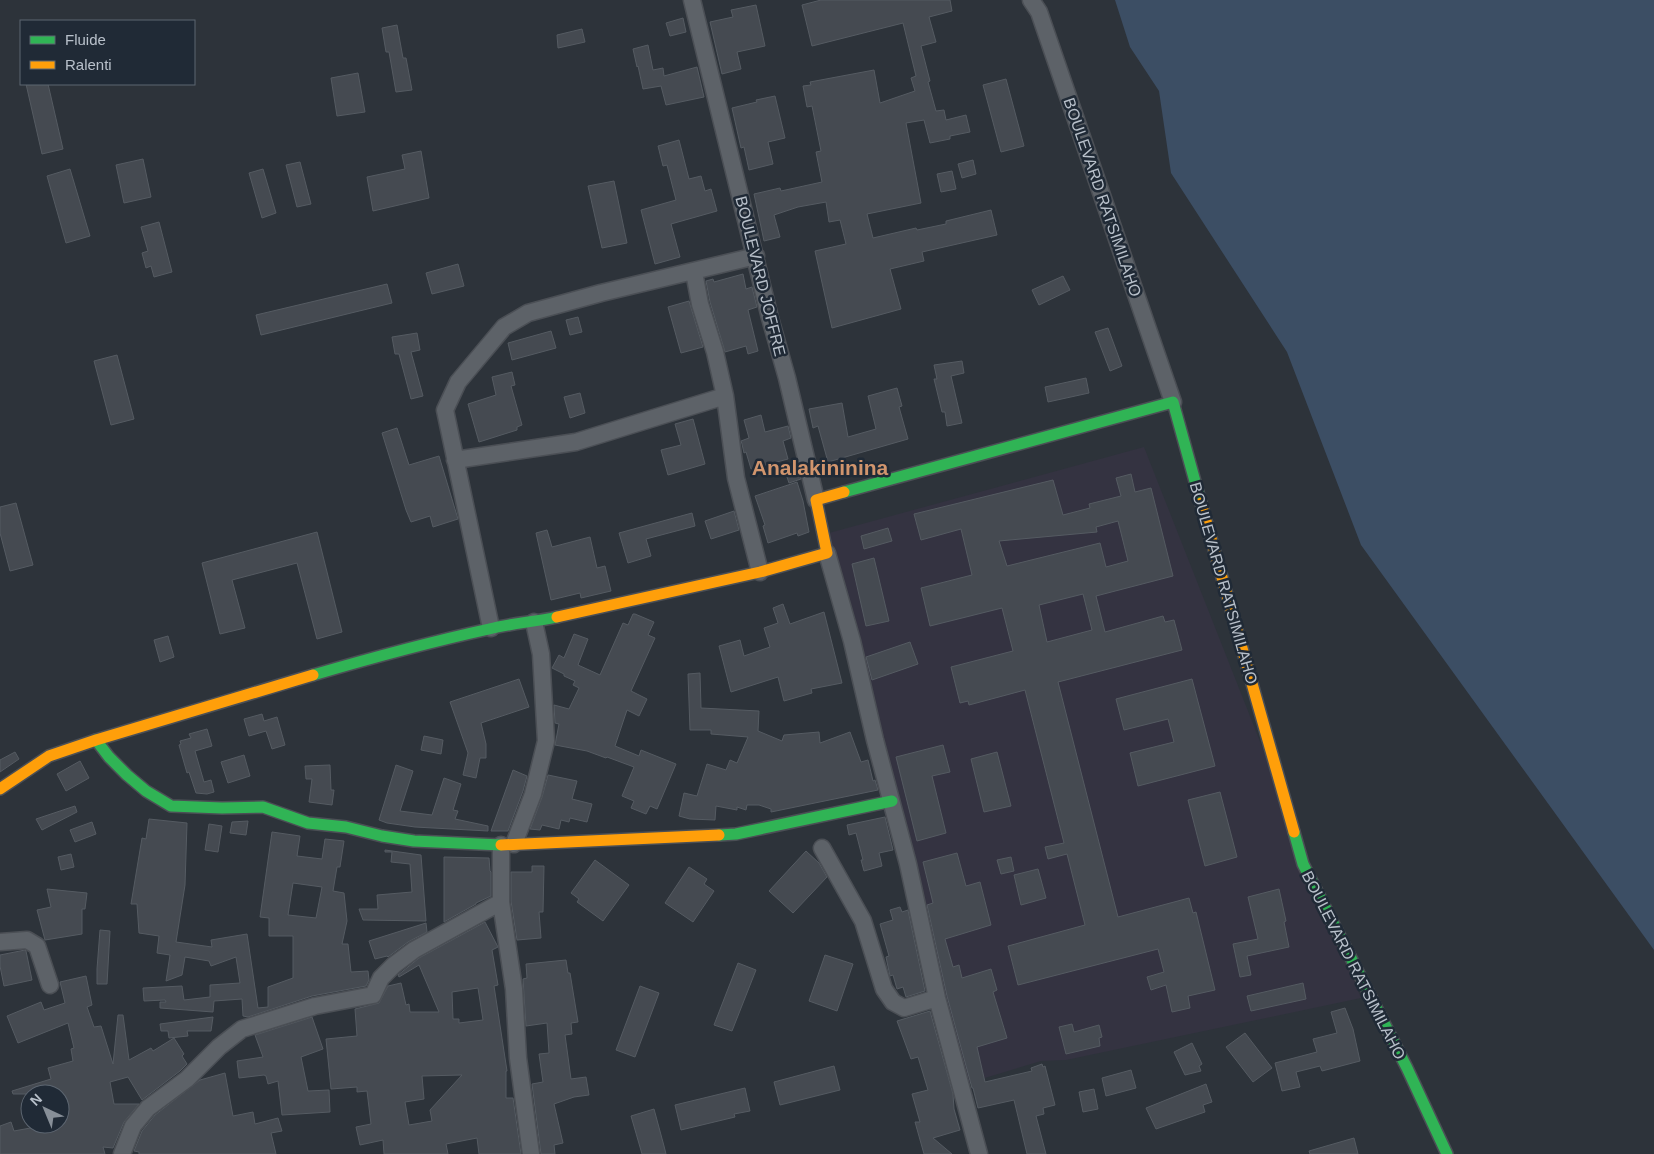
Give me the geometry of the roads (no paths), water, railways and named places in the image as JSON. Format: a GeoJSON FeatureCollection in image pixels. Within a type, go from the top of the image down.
{"type":"FeatureCollection","features":[{"type":"Feature","properties":{"kind":"street","name":"BOULEVARD JOFFRE"},"geometry":{"type":"LineString","coordinates":[[692,0],[770,318],[787,378],[828,553]]}},
{"type":"Feature","properties":{"kind":"street","name":"BOULEVARD RATSIMILAHO"},"geometry":{"type":"LineString","coordinates":[[1031,0],[1039,12],[1173,402],[1303,864],[1407,1068],[1447,1154]]}},
{"type":"Feature","properties":{"kind":"street"},"geometry":{"type":"LineString","coordinates":[[491,628],[445,410],[458,382],[504,327],[528,313],[601,293],[756,256]]}},
{"type":"Feature","properties":{"kind":"street"},"geometry":{"type":"LineString","coordinates":[[694,272],[700,304],[716,352],[725,396],[736,478],[760,572]]}},
{"type":"Feature","properties":{"kind":"street"},"geometry":{"type":"LineString","coordinates":[[455,460],[576,442],[725,396]]}},
{"type":"Feature","properties":{"kind":"street"},"geometry":{"type":"LineString","coordinates":[[816,500],[1173,402]]}},
{"type":"Feature","properties":{"kind":"street"},"geometry":{"type":"LineString","coordinates":[[0,789],[49,756],[96,740],[382,655],[491,628],[534,622],[760,572],[828,553],[852,640],[875,740],[908,864],[937,998],[979,1154]]}},
{"type":"Feature","properties":{"kind":"street"},"geometry":{"type":"LineString","coordinates":[[531,1154],[518,1058],[514,989],[501,902],[507,844],[533,794],[546,741],[541,654],[534,622]]}},
{"type":"Feature","properties":{"kind":"street"},"geometry":{"type":"LineString","coordinates":[[96,740],[109,757],[127,775],[146,791],[171,806],[263,807],[308,822],[346,827],[382,836],[448,844],[566,843],[736,834],[892,801]]}},
{"type":"Feature","properties":{"kind":"street"},"geometry":{"type":"LineString","coordinates":[[822,848],[862,920],[884,989],[893,1002],[904,1008],[937,998]]}},
{"type":"Feature","properties":{"kind":"street"},"geometry":{"type":"LineString","coordinates":[[122,1154],[132,1126],[148,1108],[187,1079],[219,1047],[242,1029],[315,1006],[373,995],[381,978],[394,965],[414,950],[501,902]]}},
{"type":"Feature","properties":{"kind":"street"},"geometry":{"type":"LineString","coordinates":[[0,942],[27,940],[37,946],[50,985]]}},
{"type":"Feature","properties":{"kind":"district","name":"Analakininina"},"geometry":{"type":"Point","coordinates":[820,468]}}]}
